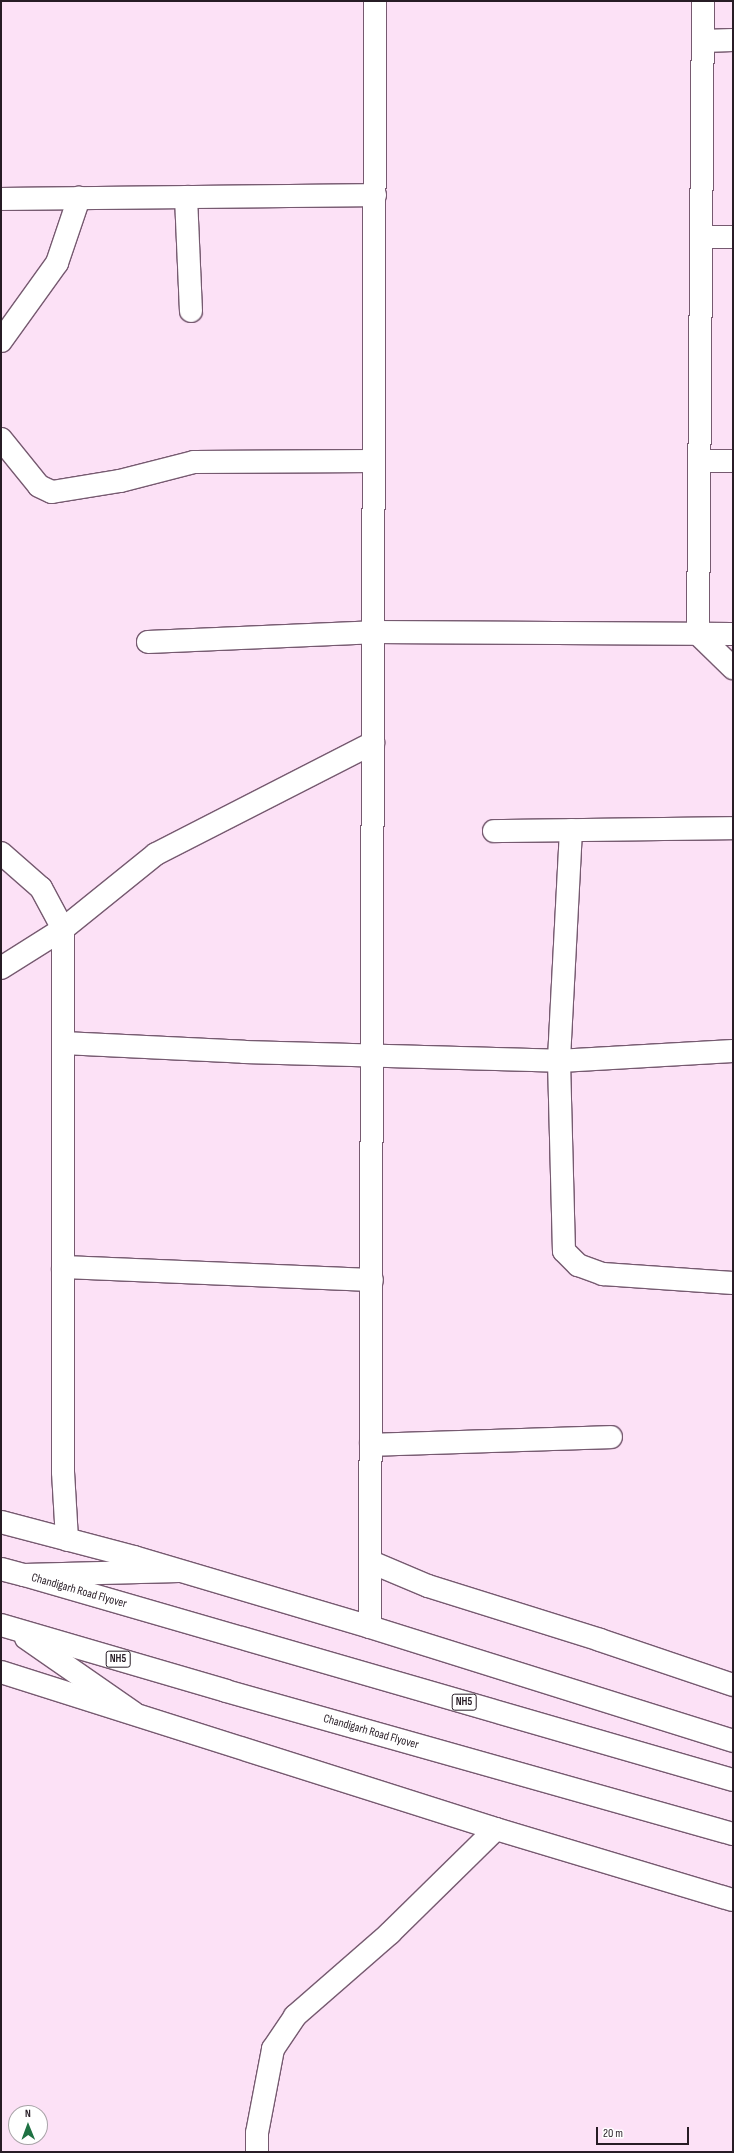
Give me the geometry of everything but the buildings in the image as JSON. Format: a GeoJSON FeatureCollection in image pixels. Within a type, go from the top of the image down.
{"type":"FeatureCollection","features":[{"type":"Feature","properties":{"kind":"main road"},"geometry":{"type":"LineString","coordinates":[[370,1627],[373,1055],[375,1]]}},
{"type":"Feature","properties":{"kind":"main road"},"geometry":{"type":"LineString","coordinates":[[703,1],[698,634],[733,668]]}},
{"type":"Feature","properties":{"kind":"main road"},"geometry":{"type":"LineString","coordinates":[[703,41],[733,40]]}},
{"type":"Feature","properties":{"kind":"main road"},"geometry":{"type":"LineString","coordinates":[[1,199],[375,195]]}},
{"type":"Feature","properties":{"kind":"main road"},"geometry":{"type":"LineString","coordinates":[[186,197],[191,311]]}},
{"type":"Feature","properties":{"kind":"main road"},"geometry":{"type":"LineString","coordinates":[[1,342],[57,263],[79,198]]}},
{"type":"Feature","properties":{"kind":"main road"},"geometry":{"type":"LineString","coordinates":[[701,237],[733,237]]}},
{"type":"Feature","properties":{"kind":"main road"},"geometry":{"type":"LineString","coordinates":[[1,438],[39,486],[52,492],[120,481],[194,462],[374,461]]}},
{"type":"Feature","properties":{"kind":"main road"},"geometry":{"type":"LineString","coordinates":[[699,461],[733,461]]}},
{"type":"Feature","properties":{"kind":"main road"},"geometry":{"type":"LineString","coordinates":[[148,642],[373,632],[733,634]]}},
{"type":"Feature","properties":{"kind":"main road"},"geometry":{"type":"LineString","coordinates":[[1,968],[63,928],[156,854],[373,743]]}},
{"type":"Feature","properties":{"kind":"main road"},"geometry":{"type":"LineString","coordinates":[[494,831],[733,828]]}},
{"type":"Feature","properties":{"kind":"main road"},"geometry":{"type":"LineString","coordinates":[[571,830],[559,1061],[564,1251],[578,1265],[603,1274],[733,1283]]}},
{"type":"Feature","properties":{"kind":"main road"},"geometry":{"type":"LineString","coordinates":[[1,853],[41,888],[63,928],[63,1472],[67,1540]]}},
{"type":"Feature","properties":{"kind":"main road"},"geometry":{"type":"LineString","coordinates":[[63,1043],[559,1061],[733,1051]]}},
{"type":"Feature","properties":{"kind":"main road"},"geometry":{"type":"LineString","coordinates":[[63,1267],[372,1280]]}},
{"type":"Feature","properties":{"kind":"main road"},"geometry":{"type":"LineString","coordinates":[[371,1445],[611,1437]]}},
{"type":"Feature","properties":{"kind":"main road"},"geometry":{"type":"LineString","coordinates":[[1,1522],[179,1571],[370,1627],[733,1742]]}},
{"type":"Feature","properties":{"kind":"main road"},"geometry":{"type":"LineString","coordinates":[[371,1562],[428,1586],[608,1642],[733,1685]]}},
{"type":"Feature","properties":{"kind":"main road","name":"NH5"},"geometry":{"type":"LineString","coordinates":[[1,1569],[24,1575]]}},
{"type":"Feature","properties":{"kind":"main road"},"geometry":{"type":"LineString","coordinates":[[24,1575],[179,1571]]}},
{"type":"Feature","properties":{"kind":"main road","name":"Chandigarh Road Flyover"},"geometry":{"type":"LineString","coordinates":[[24,1575],[733,1780]]}},
{"type":"Feature","properties":{"kind":"main road"},"geometry":{"type":"LineString","coordinates":[[6,1626],[134,1713]]}},
{"type":"Feature","properties":{"kind":"main road","name":"Chandigarh Road Flyover"},"geometry":{"type":"LineString","coordinates":[[6,1626],[226,1691],[733,1834]]}},
{"type":"Feature","properties":{"kind":"main road"},"geometry":{"type":"LineString","coordinates":[[1,1672],[496,1829],[733,1900]]}},
{"type":"Feature","properties":{"kind":"main road"},"geometry":{"type":"LineString","coordinates":[[257,2152],[257,2133],[273,2049],[295,2016],[390,1933],[496,1829]]}}]}
